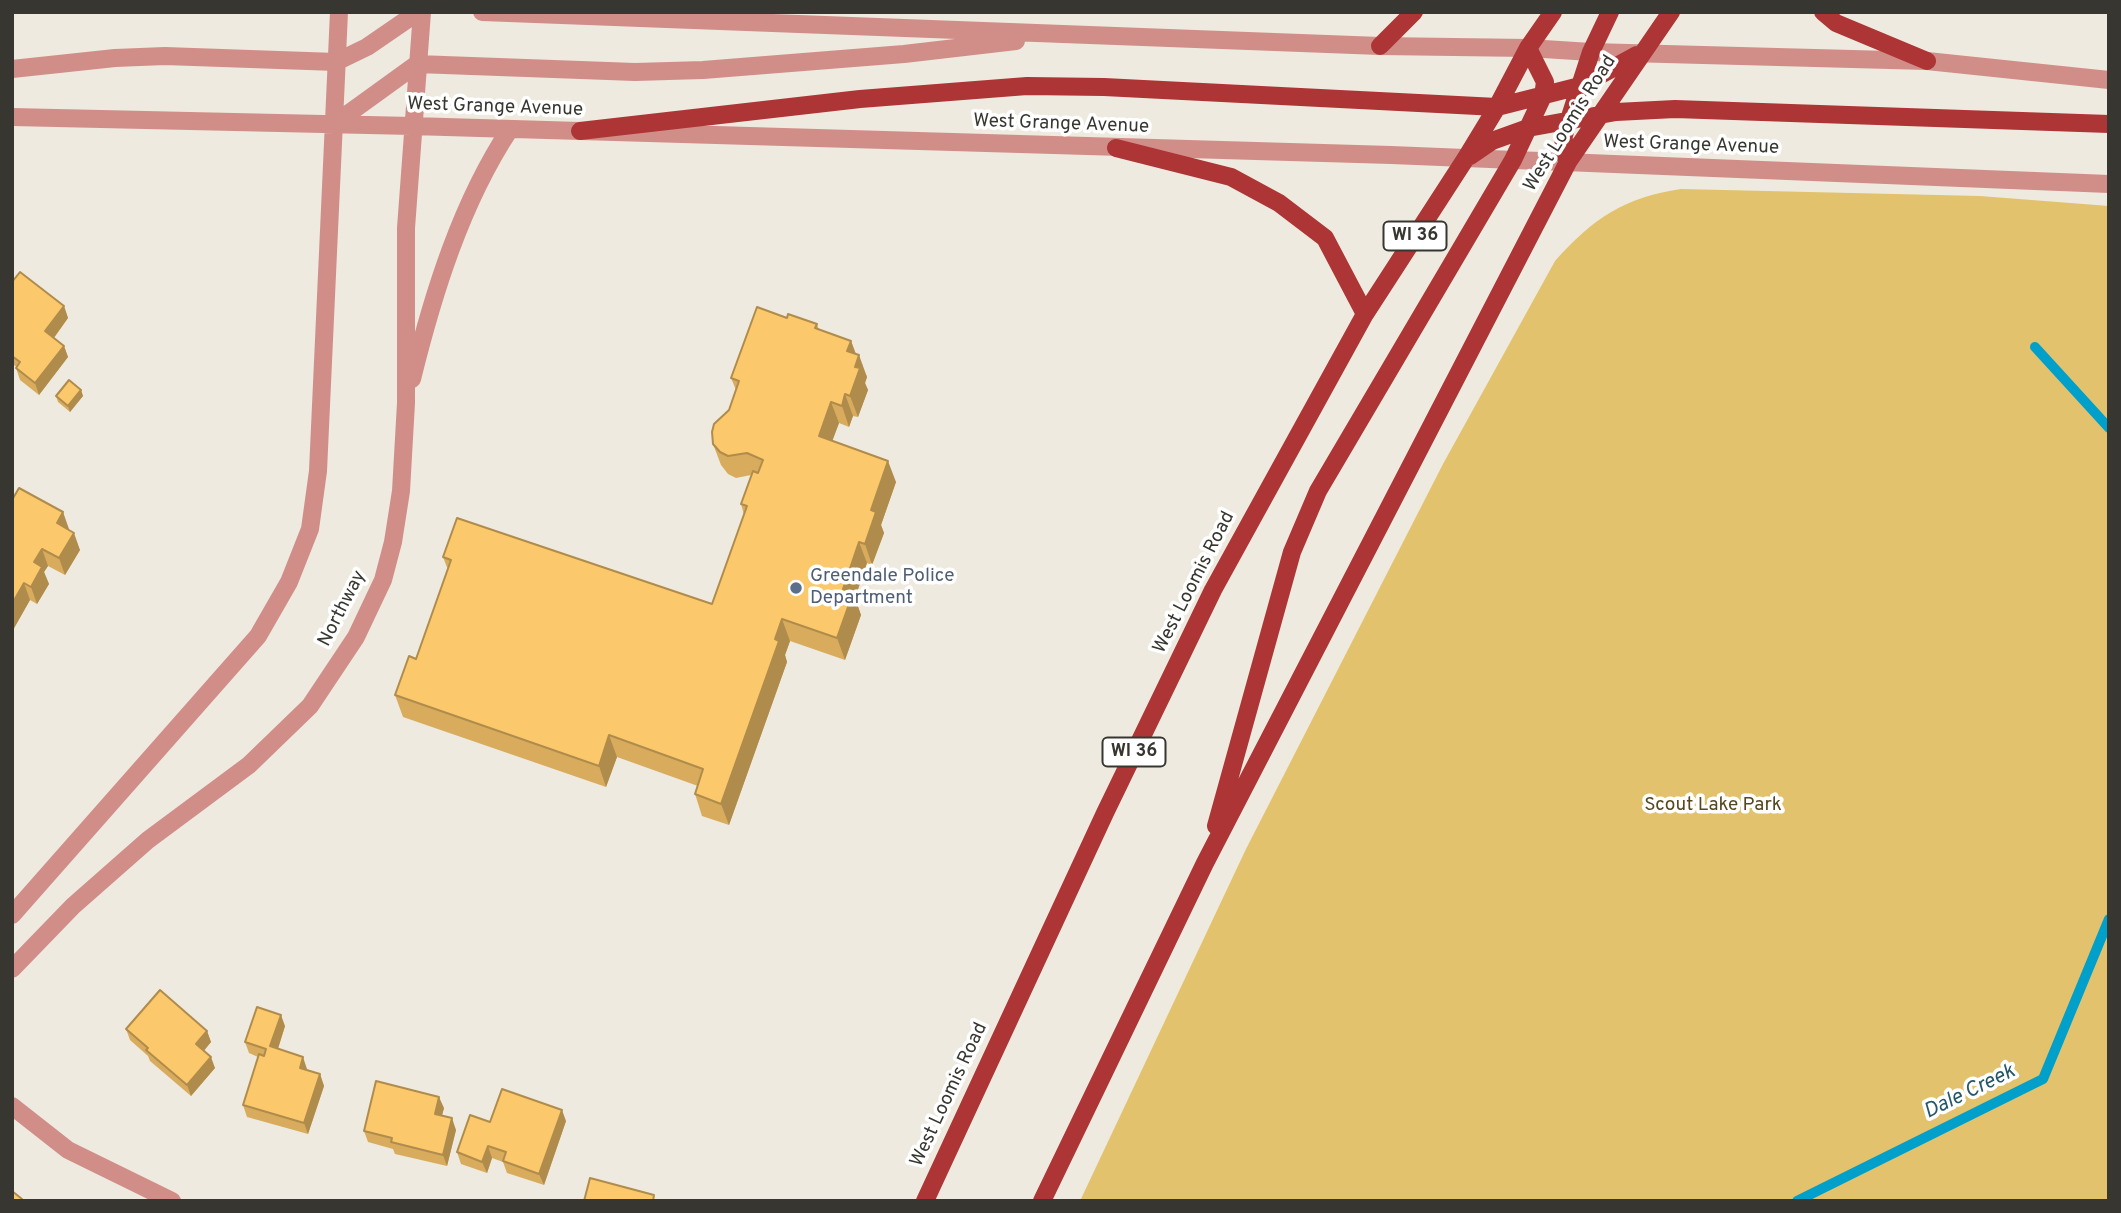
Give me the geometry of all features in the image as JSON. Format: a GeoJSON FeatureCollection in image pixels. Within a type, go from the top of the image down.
{"type":"FeatureCollection","features":[{"type":"Feature","properties":{"kind":"main road"},"geometry":{"type":"LineString","coordinates":[[1380,46],[1414,12]]}},
{"type":"Feature","properties":{"kind":"main road","name":"West Loomis Road"},"geometry":{"type":"LineString","coordinates":[[925,1201],[1105,813],[1213,590],[1365,314],[1466,158],[1528,48],[1553,12]]}},
{"type":"Feature","properties":{"kind":"main road"},"geometry":{"type":"LineString","coordinates":[[1568,162],[1563,150],[1568,122],[1591,52],[1610,12]]}},
{"type":"Feature","properties":{"kind":"main road","name":"West Loomis Road"},"geometry":{"type":"LineString","coordinates":[[1042,1201],[1205,863],[1568,162],[1671,12]]}},
{"type":"Feature","properties":{"kind":"main road"},"geometry":{"type":"LineString","coordinates":[[1823,12],[1836,23],[1927,61]]}},
{"type":"Feature","properties":{"kind":"main road"},"geometry":{"type":"LineString","coordinates":[[1205,863],[1292,552],[1318,491],[1513,160],[1543,96],[1545,82],[1528,48]]}},
{"type":"Feature","properties":{"kind":"main road"},"geometry":{"type":"LineString","coordinates":[[580,131],[860,99],[1027,86],[1497,107],[1580,86],[1642,53]]}},
{"type":"Feature","properties":{"kind":"main road"},"geometry":{"type":"LineString","coordinates":[[1466,158],[1492,141],[1528,128],[1616,112],[1675,109],[2109,124]]}},
{"type":"Feature","properties":{"kind":"main road"},"geometry":{"type":"LineString","coordinates":[[1116,148],[1231,177],[1279,203],[1325,238],[1365,314]]}},
{"type":"Feature","properties":{"kind":"street"},"geometry":{"type":"LineString","coordinates":[[12,915],[258,636],[289,582],[310,529],[318,471],[339,12]]}},
{"type":"Feature","properties":{"kind":"street"},"geometry":{"type":"LineString","coordinates":[[12,69],[140,57],[336,62],[367,47],[420,12]]}},
{"type":"Feature","properties":{"kind":"street","name":"Northway"},"geometry":{"type":"LineString","coordinates":[[12,969],[73,906],[148,840],[249,765],[310,706],[356,637],[383,580],[393,542],[401,491],[406,403],[406,228],[420,12]]}},
{"type":"Feature","properties":{"kind":"street"},"geometry":{"type":"LineString","coordinates":[[482,12],[1380,46],[1927,61],[2109,80]]}},
{"type":"Feature","properties":{"kind":"street"},"geometry":{"type":"LineString","coordinates":[[334,124],[417,64],[635,72],[703,70],[904,54],[1077,34]]}},
{"type":"Feature","properties":{"kind":"street","name":"West Grange Avenue"},"geometry":{"type":"LineString","coordinates":[[12,117],[412,126],[1466,158],[2109,184]]}},
{"type":"Feature","properties":{"kind":"street"},"geometry":{"type":"LineString","coordinates":[[406,403],[430,306],[478,183],[510,130]]}},
{"type":"Feature","properties":{"kind":"street"},"geometry":{"type":"LineString","coordinates":[[12,1107],[68,1150],[172,1201]]}},
{"type":"Feature","properties":{"kind":"green space","name":"Scout Lake Park"},"geometry":{"type":"Polygon","coordinates":[[[1681,189],[1980,196],[2109,206],[2109,1201],[1080,1201],[1246,849],[1443,464],[1555,261],[1582,233],[1611,212],[1643,198],[1681,189]]]}},
{"type":"Feature","properties":{"kind":"building"},"geometry":{"type":"Polygon","coordinates":[[[20,272],[64,306],[45,331],[64,346],[35,383],[16,368],[20,362],[12,356],[12,282],[20,272]]]}},
{"type":"Feature","properties":{"kind":"building"},"geometry":{"type":"Polygon","coordinates":[[[757,307],[787,318],[788,314],[817,324],[815,328],[851,341],[847,351],[859,355],[855,367],[860,368],[850,396],[845,394],[842,406],[831,402],[819,436],[888,461],[871,510],[876,512],[865,544],[859,542],[843,589],[853,593],[837,638],[782,619],[775,639],[779,641],[721,804],[695,794],[703,769],[609,735],[599,766],[395,695],[409,656],[416,659],[451,560],[443,557],[457,518],[712,604],[747,506],[741,504],[753,471],[758,473],[763,460],[747,453],[728,456],[720,452],[713,444],[712,432],[714,424],[729,410],[739,381],[731,378],[757,307]]]}},
{"type":"Feature","properties":{"kind":"building"},"geometry":{"type":"Polygon","coordinates":[[[69,380],[81,390],[68,406],[56,396],[69,380]]]}},
{"type":"Feature","properties":{"kind":"building"},"geometry":{"type":"Polygon","coordinates":[[[19,488],[63,512],[57,523],[74,533],[59,558],[42,549],[34,562],[42,567],[31,587],[24,583],[12,604],[12,500],[19,488]]]}},
{"type":"Feature","properties":{"kind":"building"},"geometry":{"type":"Polygon","coordinates":[[[160,990],[207,1031],[196,1044],[211,1057],[187,1085],[126,1029],[160,990]]]}},
{"type":"Feature","properties":{"kind":"building"},"geometry":{"type":"Polygon","coordinates":[[[257,1007],[281,1015],[270,1046],[303,1057],[300,1068],[320,1074],[304,1123],[243,1105],[259,1054],[264,1056],[266,1049],[245,1042],[257,1007]]]}},
{"type":"Feature","properties":{"kind":"building"},"geometry":{"type":"Polygon","coordinates":[[[376,1081],[439,1097],[435,1114],[452,1118],[443,1155],[391,1142],[392,1138],[364,1131],[376,1081]]]}},
{"type":"Feature","properties":{"kind":"building"},"geometry":{"type":"Polygon","coordinates":[[[502,1089],[562,1110],[539,1174],[503,1161],[506,1152],[488,1146],[482,1162],[457,1152],[470,1115],[490,1122],[502,1089]]]}},
{"type":"Feature","properties":{"kind":"building"},"geometry":{"type":"Polygon","coordinates":[[[590,1178],[654,1195],[653,1201],[584,1201],[590,1178]]]}},
{"type":"Feature","properties":{"kind":"building"},"geometry":{"type":"Polygon","coordinates":[[[12,1191],[22,1199],[21,1201],[12,1201],[12,1191]]]}},
{"type":"Feature","properties":{"kind":"waterway","name":"Dale Creek"},"geometry":{"type":"LineString","coordinates":[[2035,347],[2109,428]]}},
{"type":"Feature","properties":{"kind":"waterway","name":"Dale Creek"},"geometry":{"type":"LineString","coordinates":[[1797,1201],[2043,1079],[2109,919]]}},
{"type":"Feature","properties":{"kind":"place","name":"Greendale Police Department"},"geometry":{"type":"Point","coordinates":[796,588]}}]}
